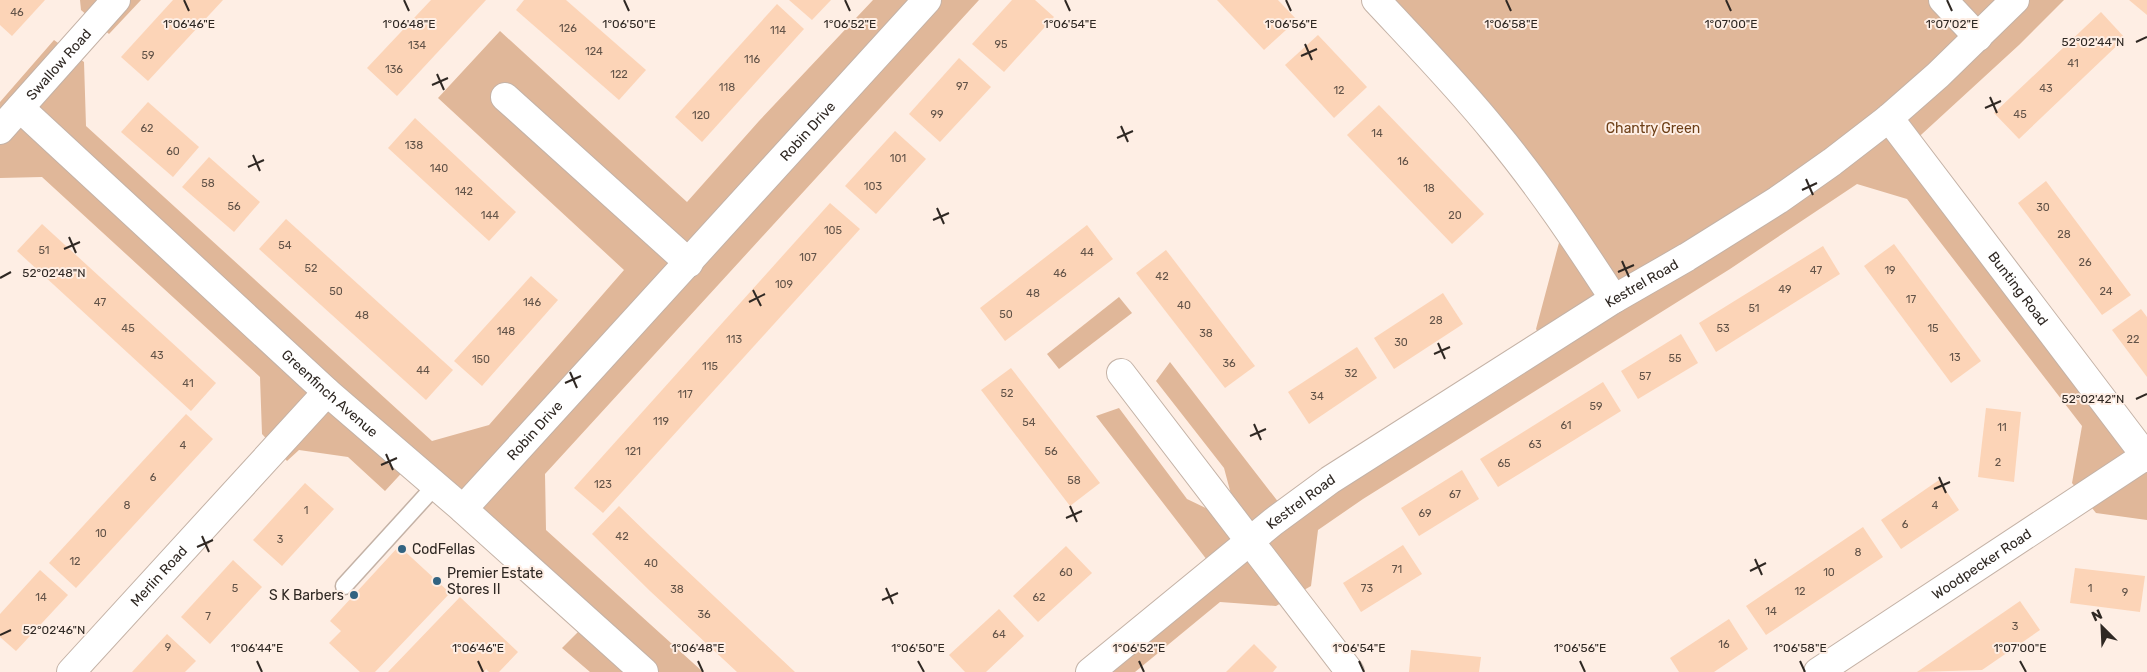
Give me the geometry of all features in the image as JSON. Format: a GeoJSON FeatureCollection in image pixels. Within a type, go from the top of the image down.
{"type":"FeatureCollection","features":[{"type":"Feature","properties":{"kind":"street","name":"Swallow Road"},"geometry":{"type":"LineString","coordinates":[[0,130],[116,0]]}},
{"type":"Feature","properties":{"kind":"street","name":"Robin Drive"},"geometry":{"type":"LineString","coordinates":[[463,509],[927,0]]}},
{"type":"Feature","properties":{"kind":"street"},"geometry":{"type":"LineString","coordinates":[[1376,0],[1427,54],[1521,164],[1614,299]]}},
{"type":"Feature","properties":{"kind":"street"},"geometry":{"type":"LineString","coordinates":[[1943,0],[1978,37]]}},
{"type":"Feature","properties":{"kind":"street","name":"Kestrel Road"},"geometry":{"type":"LineString","coordinates":[[1090,672],[1298,503],[1367,456],[1614,299],[1687,257],[1778,200],[1889,118],[1978,37],[2015,0]]}},
{"type":"Feature","properties":{"kind":"street"},"geometry":{"type":"LineString","coordinates":[[504,97],[689,263]]}},
{"type":"Feature","properties":{"kind":"street","name":"Greenfinch Avenue"},"geometry":{"type":"LineString","coordinates":[[20,108],[327,392],[463,509],[644,672]]}},
{"type":"Feature","properties":{"kind":"street","name":"Bunting Road"},"geometry":{"type":"LineString","coordinates":[[1889,118],[2146,457]]}},
{"type":"Feature","properties":{"kind":"street"},"geometry":{"type":"LineString","coordinates":[[1121,373],[1350,672]]}},
{"type":"Feature","properties":{"kind":"street","name":"Merlin Road"},"geometry":{"type":"LineString","coordinates":[[71,672],[327,392]]}},
{"type":"Feature","properties":{"kind":"street","name":"Woodpecker Road"},"geometry":{"type":"LineString","coordinates":[[1818,672],[2146,457]]}},
{"type":"Feature","properties":{"kind":"lane"},"geometry":{"type":"LineString","coordinates":[[344,586],[435,486]]}},
{"type":"Feature","properties":{"kind":"green space"},"geometry":{"type":"Polygon","coordinates":[[[80,0],[141,0],[109,34],[81,10],[80,0]]]}},
{"type":"Feature","properties":{"kind":"green space"},"geometry":{"type":"Polygon","coordinates":[[[873,0],[979,0],[545,474],[546,530],[703,672],[590,672],[562,648],[588,622],[409,465],[385,491],[348,457],[299,450],[287,461],[262,434],[260,377],[42,177],[0,178],[0,102],[54,40],[84,62],[86,126],[432,441],[489,425],[624,270],[438,98],[500,31],[687,202],[759,121],[873,0]]]}},
{"type":"Feature","properties":{"kind":"green space","name":"Chantry Green"},"geometry":{"type":"Polygon","coordinates":[[[1376,0],[2064,0],[2019,45],[1910,145],[2147,458],[2147,520],[2096,513],[2072,483],[2082,426],[1907,199],[1857,184],[1730,269],[1363,499],[1318,530],[1311,586],[1276,606],[1220,602],[1135,672],[1090,672],[1214,569],[1096,416],[1119,408],[1187,499],[1214,512],[1232,498],[1224,468],[1156,381],[1170,362],[1286,512],[1544,344],[1536,329],[1564,224],[1376,0]]]}},
{"type":"Feature","properties":{"kind":"green space"},"geometry":{"type":"Polygon","coordinates":[[[1119,297],[1132,313],[1059,369],[1047,354],[1119,297]]]}},
{"type":"Feature","properties":{"kind":"building"},"geometry":{"type":"Polygon","coordinates":[[[0,0],[45,0],[12,36],[0,25],[0,0]]]}},
{"type":"Feature","properties":{"kind":"building"},"geometry":{"type":"Polygon","coordinates":[[[173,0],[223,0],[148,81],[121,57],[173,0]]]}},
{"type":"Feature","properties":{"kind":"building"},"geometry":{"type":"Polygon","coordinates":[[[431,0],[486,0],[397,96],[367,68],[431,0]]]}},
{"type":"Feature","properties":{"kind":"building"},"geometry":{"type":"Polygon","coordinates":[[[524,0],[566,0],[646,70],[619,100],[516,10],[524,0]]]}},
{"type":"Feature","properties":{"kind":"building"},"geometry":{"type":"Polygon","coordinates":[[[789,0],[831,0],[812,20],[789,0]]]}},
{"type":"Feature","properties":{"kind":"building"},"geometry":{"type":"Polygon","coordinates":[[[1012,0],[1035,0],[1054,17],[1004,72],[972,44],[1012,0]]]}},
{"type":"Feature","properties":{"kind":"building"},"geometry":{"type":"Polygon","coordinates":[[[1217,0],[1278,0],[1297,20],[1264,50],[1217,0]]]}},
{"type":"Feature","properties":{"kind":"building"},"geometry":{"type":"Polygon","coordinates":[[[2129,0],[2147,0],[2147,15],[2129,0]]]}},
{"type":"Feature","properties":{"kind":"building"},"geometry":{"type":"Polygon","coordinates":[[[777,4],[804,29],[702,142],[675,117],[777,4]]]}},
{"type":"Feature","properties":{"kind":"building"},"geometry":{"type":"Polygon","coordinates":[[[2101,12],[2125,38],[2019,139],[1994,113],[2101,12]]]}},
{"type":"Feature","properties":{"kind":"building"},"geometry":{"type":"Polygon","coordinates":[[[1318,35],[1367,87],[1334,118],[1285,65],[1318,35]]]}},
{"type":"Feature","properties":{"kind":"building"},"geometry":{"type":"Polygon","coordinates":[[[959,58],[991,87],[940,142],[909,114],[959,58]]]}},
{"type":"Feature","properties":{"kind":"building"},"geometry":{"type":"Polygon","coordinates":[[[148,102],[199,147],[173,177],[121,132],[148,102]]]}},
{"type":"Feature","properties":{"kind":"building"},"geometry":{"type":"Polygon","coordinates":[[[1379,105],[1484,214],[1452,244],[1347,135],[1379,105]]]}},
{"type":"Feature","properties":{"kind":"building"},"geometry":{"type":"Polygon","coordinates":[[[415,118],[516,212],[489,241],[388,148],[415,118]]]}},
{"type":"Feature","properties":{"kind":"building"},"geometry":{"type":"Polygon","coordinates":[[[895,131],[926,159],[876,214],[845,186],[895,131]]]}},
{"type":"Feature","properties":{"kind":"building"},"geometry":{"type":"Polygon","coordinates":[[[209,157],[260,202],[234,232],[182,187],[209,157]]]}},
{"type":"Feature","properties":{"kind":"building"},"geometry":{"type":"Polygon","coordinates":[[[2046,181],[2131,295],[2102,315],[2018,203],[2046,181]]]}},
{"type":"Feature","properties":{"kind":"building"},"geometry":{"type":"Polygon","coordinates":[[[830,203],[860,229],[603,513],[574,488],[830,203]]]}},
{"type":"Feature","properties":{"kind":"building"},"geometry":{"type":"Polygon","coordinates":[[[286,219],[453,370],[426,400],[259,249],[286,219]]]}},
{"type":"Feature","properties":{"kind":"building"},"geometry":{"type":"Polygon","coordinates":[[[42,224],[216,383],[191,411],[17,251],[42,224]]]}},
{"type":"Feature","properties":{"kind":"building"},"geometry":{"type":"Polygon","coordinates":[[[1087,225],[1113,259],[1005,341],[980,308],[1087,225]]]}},
{"type":"Feature","properties":{"kind":"building"},"geometry":{"type":"Polygon","coordinates":[[[1894,244],[1981,361],[1951,383],[1864,266],[1894,244]]]}},
{"type":"Feature","properties":{"kind":"building"},"geometry":{"type":"Polygon","coordinates":[[[1823,246],[1840,274],[1716,352],[1699,323],[1823,246]]]}},
{"type":"Feature","properties":{"kind":"building"},"geometry":{"type":"Polygon","coordinates":[[[1166,250],[1255,366],[1225,388],[1136,273],[1166,250]]]}},
{"type":"Feature","properties":{"kind":"building"},"geometry":{"type":"Polygon","coordinates":[[[531,276],[558,300],[482,386],[454,361],[531,276]]]}},
{"type":"Feature","properties":{"kind":"building"},"geometry":{"type":"Polygon","coordinates":[[[1443,293],[1463,324],[1394,369],[1374,338],[1443,293]]]}},
{"type":"Feature","properties":{"kind":"building"},"geometry":{"type":"Polygon","coordinates":[[[2141,309],[2147,317],[2147,377],[2112,330],[2141,309]]]}},
{"type":"Feature","properties":{"kind":"building"},"geometry":{"type":"Polygon","coordinates":[[[1681,334],[1698,363],[1638,399],[1621,371],[1681,334]]]}},
{"type":"Feature","properties":{"kind":"building"},"geometry":{"type":"Polygon","coordinates":[[[1357,347],[1377,378],[1309,424],[1288,392],[1357,347]]]}},
{"type":"Feature","properties":{"kind":"building"},"geometry":{"type":"Polygon","coordinates":[[[1011,368],[1100,483],[1070,506],[981,390],[1011,368]]]}},
{"type":"Feature","properties":{"kind":"building"},"geometry":{"type":"Polygon","coordinates":[[[1603,382],[1621,411],[1498,487],[1480,459],[1603,382]]]}},
{"type":"Feature","properties":{"kind":"building"},"geometry":{"type":"Polygon","coordinates":[[[1986,408],[2021,412],[2014,482],[1978,477],[1986,408]]]}},
{"type":"Feature","properties":{"kind":"building"},"geometry":{"type":"Polygon","coordinates":[[[186,414],[213,439],[76,588],[49,563],[186,414]]]}},
{"type":"Feature","properties":{"kind":"building"},"geometry":{"type":"Polygon","coordinates":[[[1462,470],[1479,499],[1419,536],[1401,508],[1462,470]]]}},
{"type":"Feature","properties":{"kind":"building"},"geometry":{"type":"Polygon","coordinates":[[[1939,480],[1959,510],[1901,549],[1881,520],[1939,480]]]}},
{"type":"Feature","properties":{"kind":"building"},"geometry":{"type":"Polygon","coordinates":[[[305,483],[334,509],[282,566],[253,540],[305,483]]]}},
{"type":"Feature","properties":{"kind":"building"},"geometry":{"type":"Polygon","coordinates":[[[619,506],[795,672],[737,672],[650,591],[592,534],[619,506]]]}},
{"type":"Feature","properties":{"kind":"building"},"geometry":{"type":"Polygon","coordinates":[[[1863,527],[1883,557],[1766,635],[1746,606],[1863,527]]]}},
{"type":"Feature","properties":{"kind":"building"},"geometry":{"type":"Polygon","coordinates":[[[1403,545],[1422,574],[1361,612],[1343,583],[1403,545]]]}},
{"type":"Feature","properties":{"kind":"building"},"geometry":{"type":"Polygon","coordinates":[[[399,546],[450,593],[375,672],[360,672],[329,643],[341,631],[330,621],[399,546]]]}},
{"type":"Feature","properties":{"kind":"building"},"geometry":{"type":"Polygon","coordinates":[[[1066,546],[1092,573],[1038,622],[1013,596],[1066,546]]]}},
{"type":"Feature","properties":{"kind":"building"},"geometry":{"type":"Polygon","coordinates":[[[233,560],[262,587],[210,644],[181,617],[233,560]]]}},
{"type":"Feature","properties":{"kind":"building"},"geometry":{"type":"Polygon","coordinates":[[[2075,568],[2145,576],[2140,612],[2070,603],[2075,568]]]}},
{"type":"Feature","properties":{"kind":"building"},"geometry":{"type":"Polygon","coordinates":[[[40,570],[68,595],[16,651],[0,637],[0,614],[40,570]]]}},
{"type":"Feature","properties":{"kind":"building"},"geometry":{"type":"Polygon","coordinates":[[[460,597],[518,652],[499,672],[489,672],[486,669],[484,672],[388,672],[460,597]]]}},
{"type":"Feature","properties":{"kind":"building"},"geometry":{"type":"Polygon","coordinates":[[[2020,601],[2040,630],[1982,670],[1917,672],[2020,601]]]}},
{"type":"Feature","properties":{"kind":"building"},"geometry":{"type":"Polygon","coordinates":[[[999,609],[1024,636],[986,672],[965,672],[949,655],[999,609]]]}},
{"type":"Feature","properties":{"kind":"building"},"geometry":{"type":"Polygon","coordinates":[[[1729,619],[1748,649],[1714,672],[1679,672],[1670,658],[1729,619]]]}},
{"type":"Feature","properties":{"kind":"building"},"geometry":{"type":"Polygon","coordinates":[[[167,634],[196,661],[185,672],[132,672],[167,634]]]}},
{"type":"Feature","properties":{"kind":"building"},"geometry":{"type":"Polygon","coordinates":[[[1254,644],[1277,667],[1273,672],[1226,672],[1254,644]]]}},
{"type":"Feature","properties":{"kind":"building"},"geometry":{"type":"Polygon","coordinates":[[[1411,650],[1481,657],[1479,672],[1409,672],[1411,650]]]}},
{"type":"Feature","properties":{"kind":"place","name":"CodFellas"},"geometry":{"type":"Point","coordinates":[402,549]}},
{"type":"Feature","properties":{"kind":"place","name":"Premier Estate Stores II"},"geometry":{"type":"Point","coordinates":[437,581]}},
{"type":"Feature","properties":{"kind":"place","name":"S K Barbers"},"geometry":{"type":"Point","coordinates":[354,595]}}]}
